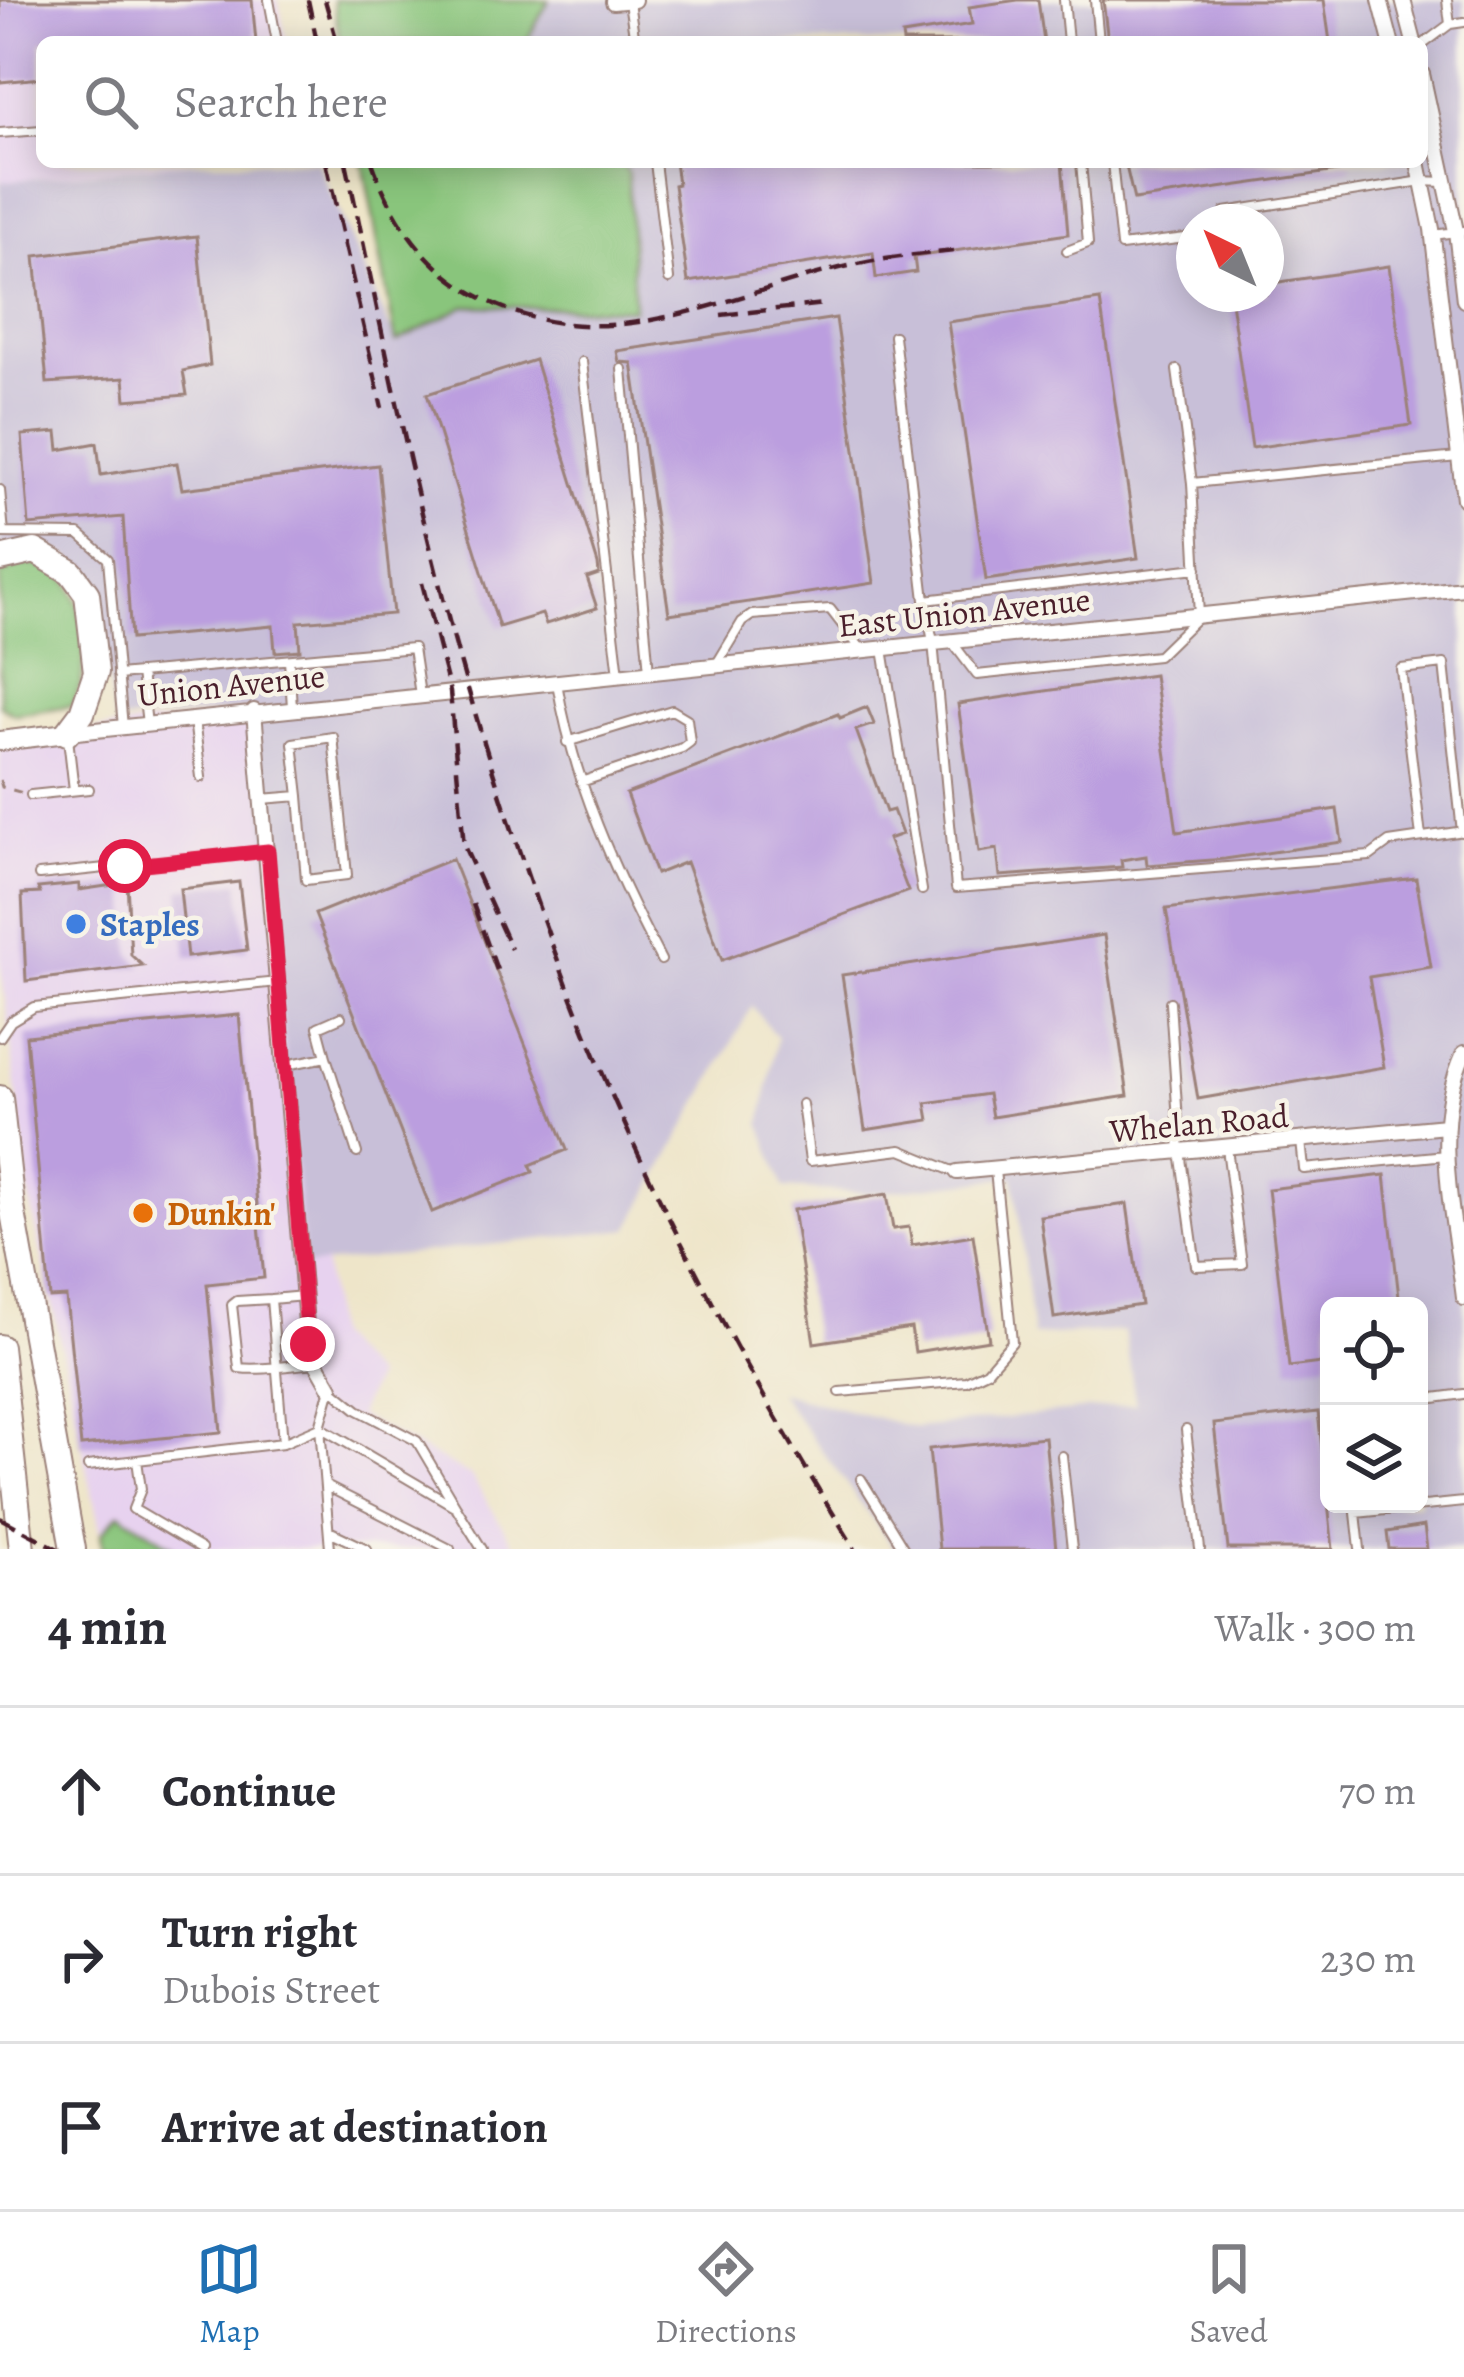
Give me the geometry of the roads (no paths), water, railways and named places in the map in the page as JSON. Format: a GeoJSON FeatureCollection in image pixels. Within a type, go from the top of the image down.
{"type":"FeatureCollection","features":[{"type":"Feature","properties":{"kind":"highway"},"geometry":{"type":"LineString","coordinates":[[1,542],[35,551],[70,572],[86,594],[95,672],[82,713],[67,734]]}},
{"type":"Feature","properties":{"kind":"highway"},"geometry":{"type":"LineString","coordinates":[[0,1098],[18,1246],[73,1549]]}},
{"type":"Feature","properties":{"kind":"highway"},"geometry":{"type":"LineString","coordinates":[[0,1347],[4,1418],[22,1549]]}},
{"type":"Feature","properties":{"kind":"street"},"geometry":{"type":"LineString","coordinates":[[1380,0],[1389,36]]}},
{"type":"Feature","properties":{"kind":"street"},"geometry":{"type":"LineString","coordinates":[[1403,0],[1415,36]]}},
{"type":"Feature","properties":{"kind":"street"},"geometry":{"type":"LineString","coordinates":[[1428,102],[1460,231],[1464,300]]}},
{"type":"Feature","properties":{"kind":"street"},"geometry":{"type":"LineString","coordinates":[[1419,168],[1457,381],[1464,499]]}},
{"type":"Feature","properties":{"kind":"street","name":"East Union Avenue"},"geometry":{"type":"LineString","coordinates":[[470,690],[1464,588]]}},
{"type":"Feature","properties":{"kind":"street","name":"Union Avenue"},"geometry":{"type":"LineString","coordinates":[[0,741],[470,690]]}},
{"type":"Feature","properties":{"kind":"street"},"geometry":{"type":"LineString","coordinates":[[254,711],[308,1344],[331,1388]]}},
{"type":"Feature","properties":{"kind":"street"},"geometry":{"type":"LineString","coordinates":[[1464,1053],[1456,1107],[1446,1126],[1464,1298]]}},
{"type":"Feature","properties":{"kind":"street","name":"Whelan Road"},"geometry":{"type":"LineString","coordinates":[[957,1172],[1446,1126]]}},
{"type":"Feature","properties":{"kind":"lane"},"geometry":{"type":"LineString","coordinates":[[269,0],[276,36]]}},
{"type":"Feature","properties":{"kind":"lane"},"geometry":{"type":"LineString","coordinates":[[1064,0],[1067,36]]}},
{"type":"Feature","properties":{"kind":"lane"},"geometry":{"type":"LineString","coordinates":[[1095,0],[1098,36]]}},
{"type":"Feature","properties":{"kind":"lane"},"geometry":{"type":"LineString","coordinates":[[1447,0],[1450,24]]}},
{"type":"Feature","properties":{"kind":"lane"},"geometry":{"type":"LineString","coordinates":[[625,1],[634,36]]}},
{"type":"Feature","properties":{"kind":"lane"},"geometry":{"type":"LineString","coordinates":[[1428,38],[1450,24],[1464,22]]}},
{"type":"Feature","properties":{"kind":"lane"},"geometry":{"type":"LineString","coordinates":[[0,133],[36,130]]}},
{"type":"Feature","properties":{"kind":"lane"},"geometry":{"type":"LineString","coordinates":[[656,168],[669,279]]}},
{"type":"Feature","properties":{"kind":"lane"},"geometry":{"type":"LineString","coordinates":[[1067,251],[1088,243],[1082,168]]}},
{"type":"Feature","properties":{"kind":"lane"},"geometry":{"type":"LineString","coordinates":[[1113,168],[1121,246],[1176,239]]}},
{"type":"Feature","properties":{"kind":"lane"},"geometry":{"type":"LineString","coordinates":[[1278,204],[1445,182]]}},
{"type":"Feature","properties":{"kind":"lane"},"geometry":{"type":"LineString","coordinates":[[1433,235],[1460,231]]}},
{"type":"Feature","properties":{"kind":"lane"},"geometry":{"type":"LineString","coordinates":[[1437,271],[1462,269]]}},
{"type":"Feature","properties":{"kind":"lane"},"geometry":{"type":"LineString","coordinates":[[894,336],[933,642],[956,888],[1370,856],[1389,842],[1463,832],[1444,664],[1401,669],[1421,837]]}},
{"type":"Feature","properties":{"kind":"lane"},"geometry":{"type":"LineString","coordinates":[[582,362],[619,675]]}},
{"type":"Feature","properties":{"kind":"lane"},"geometry":{"type":"LineString","coordinates":[[622,369],[649,671]]}},
{"type":"Feature","properties":{"kind":"lane"},"geometry":{"type":"LineString","coordinates":[[951,640],[977,675],[1157,656],[1198,616],[1192,483],[1177,370]]}},
{"type":"Feature","properties":{"kind":"lane"},"geometry":{"type":"LineString","coordinates":[[1192,483],[1459,458]]}},
{"type":"Feature","properties":{"kind":"lane"},"geometry":{"type":"LineString","coordinates":[[0,490],[1,542],[80,534],[108,559],[123,727]]}},
{"type":"Feature","properties":{"kind":"lane"},"geometry":{"type":"LineString","coordinates":[[925,600],[1197,568]]}},
{"type":"Feature","properties":{"kind":"lane"},"geometry":{"type":"LineString","coordinates":[[716,665],[742,622],[752,615],[830,608],[862,650]]}},
{"type":"Feature","properties":{"kind":"lane"},"geometry":{"type":"LineString","coordinates":[[883,647],[922,890]]}},
{"type":"Feature","properties":{"kind":"lane"},"geometry":{"type":"LineString","coordinates":[[118,675],[413,648],[420,695]]}},
{"type":"Feature","properties":{"kind":"lane"},"geometry":{"type":"LineString","coordinates":[[290,660],[292,707]]}},
{"type":"Feature","properties":{"kind":"lane"},"geometry":{"type":"LineString","coordinates":[[141,673],[147,724]]}},
{"type":"Feature","properties":{"kind":"lane"},"geometry":{"type":"LineString","coordinates":[[556,681],[567,742],[599,837],[661,960]]}},
{"type":"Feature","properties":{"kind":"lane"},"geometry":{"type":"LineString","coordinates":[[567,742],[672,710],[687,718],[691,742],[682,748],[580,782]]}},
{"type":"Feature","properties":{"kind":"lane"},"geometry":{"type":"LineString","coordinates":[[194,718],[201,777]]}},
{"type":"Feature","properties":{"kind":"lane"},"geometry":{"type":"LineString","coordinates":[[67,734],[74,790]]}},
{"type":"Feature","properties":{"kind":"lane"},"geometry":{"type":"LineString","coordinates":[[333,737],[347,875],[306,880],[298,796],[293,743],[333,737]]}},
{"type":"Feature","properties":{"kind":"lane"},"geometry":{"type":"LineString","coordinates":[[31,795],[88,789]]}},
{"type":"Feature","properties":{"kind":"lane"},"geometry":{"type":"LineString","coordinates":[[262,799],[298,796]]}},
{"type":"Feature","properties":{"kind":"lane"},"geometry":{"type":"LineString","coordinates":[[39,875],[268,851]]}},
{"type":"Feature","properties":{"kind":"lane"},"geometry":{"type":"LineString","coordinates":[[0,1037],[11,1021],[34,1006],[278,982]]}},
{"type":"Feature","properties":{"kind":"lane"},"geometry":{"type":"LineString","coordinates":[[1170,1002],[1180,1151],[1196,1266],[1242,1264],[1227,1147]]}},
{"type":"Feature","properties":{"kind":"lane"},"geometry":{"type":"LineString","coordinates":[[340,1017],[318,1027],[357,1153]]}},
{"type":"Feature","properties":{"kind":"lane"},"geometry":{"type":"LineString","coordinates":[[286,1065],[326,1057]]}},
{"type":"Feature","properties":{"kind":"lane"},"geometry":{"type":"LineString","coordinates":[[802,1104],[810,1161],[901,1150],[957,1172]]}},
{"type":"Feature","properties":{"kind":"lane"},"geometry":{"type":"LineString","coordinates":[[1301,1140],[1304,1169],[1447,1155]]}},
{"type":"Feature","properties":{"kind":"lane"},"geometry":{"type":"LineString","coordinates":[[839,1392],[966,1381],[987,1371],[1012,1342],[994,1169]]}},
{"type":"Feature","properties":{"kind":"lane"},"geometry":{"type":"LineString","coordinates":[[304,1296],[237,1301],[231,1312],[238,1367],[317,1363]]}},
{"type":"Feature","properties":{"kind":"lane"},"geometry":{"type":"LineString","coordinates":[[271,1299],[283,1443]]}},
{"type":"Feature","properties":{"kind":"lane"},"geometry":{"type":"LineString","coordinates":[[330,1549],[320,1427],[331,1388],[358,1410],[417,1442],[482,1549]]}},
{"type":"Feature","properties":{"kind":"lane"},"geometry":{"type":"LineString","coordinates":[[1428,1399],[1464,1394]]}},
{"type":"Feature","properties":{"kind":"lane"},"geometry":{"type":"LineString","coordinates":[[88,1466],[283,1443],[320,1427]]}},
{"type":"Feature","properties":{"kind":"lane"},"geometry":{"type":"LineString","coordinates":[[320,1427],[456,1507]]}},
{"type":"Feature","properties":{"kind":"lane"},"geometry":{"type":"LineString","coordinates":[[1186,1430],[1200,1549]]}},
{"type":"Feature","properties":{"kind":"lane"},"geometry":{"type":"LineString","coordinates":[[1062,1456],[1072,1549]]}},
{"type":"Feature","properties":{"kind":"lane"},"geometry":{"type":"LineString","coordinates":[[137,1460],[141,1489],[133,1509],[201,1549]]}},
{"type":"Feature","properties":{"kind":"lane"},"geometry":{"type":"LineString","coordinates":[[861,1479],[904,1549]]}},
{"type":"Feature","properties":{"kind":"lane"},"geometry":{"type":"LineString","coordinates":[[325,1485],[450,1549]]}},
{"type":"Feature","properties":{"kind":"lane"},"geometry":{"type":"LineString","coordinates":[[1428,1505],[1464,1502]]}},
{"type":"Feature","properties":{"kind":"lane"},"geometry":{"type":"LineString","coordinates":[[1356,1513],[1360,1549]]}},
{"type":"Feature","properties":{"kind":"lane"},"geometry":{"type":"LineString","coordinates":[[328,1530],[367,1549]]}},
{"type":"Feature","properties":{"kind":"railway"},"geometry":{"type":"LineString","coordinates":[[308,0],[316,36]]}},
{"type":"Feature","properties":{"kind":"railway"},"geometry":{"type":"LineString","coordinates":[[325,0],[335,36]]}},
{"type":"Feature","properties":{"kind":"railway"},"geometry":{"type":"LineString","coordinates":[[327,168],[382,408]]}},
{"type":"Feature","properties":{"kind":"railway"},"geometry":{"type":"LineString","coordinates":[[347,168],[439,585],[482,735],[548,933],[611,1093],[685,1249],[855,1549]]}},
{"type":"Feature","properties":{"kind":"railway"},"geometry":{"type":"LineString","coordinates":[[375,168],[402,224],[445,274],[484,299],[533,317],[580,325],[674,316],[863,263],[954,251]]}},
{"type":"Feature","properties":{"kind":"railway"},"geometry":{"type":"LineString","coordinates":[[721,315],[825,304]]}},
{"type":"Feature","properties":{"kind":"railway"},"geometry":{"type":"LineString","coordinates":[[422,583],[450,692],[464,846],[511,949]]}},
{"type":"Feature","properties":{"kind":"railway"},"geometry":{"type":"LineString","coordinates":[[473,904],[497,970]]}},
{"type":"Feature","properties":{"kind":"railway"},"geometry":{"type":"LineString","coordinates":[[0,1518],[58,1549]]}},
{"type":"Feature","properties":{"kind":"place","name":"Staples"},"geometry":{"type":"Point","coordinates":[76,924]}},
{"type":"Feature","properties":{"kind":"place","name":"Dunkin'"},"geometry":{"type":"Point","coordinates":[143,1213]}}]}
